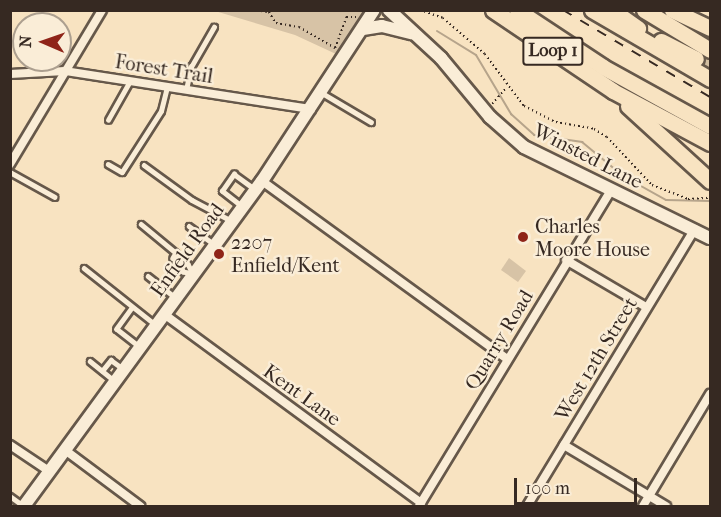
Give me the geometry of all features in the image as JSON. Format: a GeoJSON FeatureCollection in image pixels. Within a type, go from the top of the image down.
{"type":"FeatureCollection","features":[{"type":"Feature","properties":{"kind":"highway","name":"Loop 1"},"geometry":{"type":"LineString","coordinates":[[493,10],[613,91],[711,143]]}},
{"type":"Feature","properties":{"kind":"highway"},"geometry":{"type":"LineString","coordinates":[[517,10],[612,73],[711,126]]}},
{"type":"Feature","properties":{"kind":"highway"},"geometry":{"type":"LineString","coordinates":[[532,10],[645,81],[711,116]]}},
{"type":"Feature","properties":{"kind":"highway"},"geometry":{"type":"LineString","coordinates":[[592,10],[711,79]]}},
{"type":"Feature","properties":{"kind":"highway"},"geometry":{"type":"LineString","coordinates":[[612,10],[696,59]]}},
{"type":"Feature","properties":{"kind":"highway"},"geometry":{"type":"LineString","coordinates":[[644,10],[711,50]]}},
{"type":"Feature","properties":{"kind":"highway"},"geometry":{"type":"LineString","coordinates":[[672,10],[711,28]]}},
{"type":"Feature","properties":{"kind":"highway"},"geometry":{"type":"LineString","coordinates":[[613,91],[711,180]]}},
{"type":"Feature","properties":{"kind":"street"},"geometry":{"type":"LineString","coordinates":[[72,59],[102,10]]}},
{"type":"Feature","properties":{"kind":"street","name":"Enfield Road"},"geometry":{"type":"LineString","coordinates":[[24,506],[259,185],[311,110],[374,10]]}},
{"type":"Feature","properties":{"kind":"street","name":"Winsted Lane"},"geometry":{"type":"LineString","coordinates":[[389,10],[441,58],[506,134],[543,158],[610,192],[711,238]]}},
{"type":"Feature","properties":{"kind":"street"},"geometry":{"type":"LineString","coordinates":[[363,29],[382,26],[415,34]]}},
{"type":"Feature","properties":{"kind":"street","name":"Forest Trail"},"geometry":{"type":"LineString","coordinates":[[10,74],[47,72]]}},
{"type":"Feature","properties":{"kind":"street"},"geometry":{"type":"LineString","coordinates":[[10,164],[64,72]]}},
{"type":"Feature","properties":{"kind":"street","name":"Forest Trail"},"geometry":{"type":"LineString","coordinates":[[72,72],[311,110]]}},
{"type":"Feature","properties":{"kind":"street"},"geometry":{"type":"LineString","coordinates":[[259,185],[507,359]]}},
{"type":"Feature","properties":{"kind":"street","name":"Quarry Road"},"geometry":{"type":"LineString","coordinates":[[420,505],[566,260],[610,192]]}},
{"type":"Feature","properties":{"kind":"street","name":"West 12th Street"},"geometry":{"type":"LineString","coordinates":[[527,507],[695,229]]}},
{"type":"Feature","properties":{"kind":"street"},"geometry":{"type":"LineString","coordinates":[[566,260],[646,307]]}},
{"type":"Feature","properties":{"kind":"street","name":"Kent Lane"},"geometry":{"type":"LineString","coordinates":[[164,314],[420,505]]}},
{"type":"Feature","properties":{"kind":"street"},"geometry":{"type":"LineString","coordinates":[[643,507],[707,409],[711,394]]}},
{"type":"Feature","properties":{"kind":"street"},"geometry":{"type":"LineString","coordinates":[[10,445],[49,471]]}},
{"type":"Feature","properties":{"kind":"street"},"geometry":{"type":"LineString","coordinates":[[564,445],[666,507]]}},
{"type":"Feature","properties":{"kind":"street"},"geometry":{"type":"LineString","coordinates":[[65,450],[140,507]]}},
{"type":"Feature","properties":{"kind":"lane"},"geometry":{"type":"LineString","coordinates":[[186,90],[191,67],[214,27]]}},
{"type":"Feature","properties":{"kind":"lane"},"geometry":{"type":"LineString","coordinates":[[108,120],[130,81]]}},
{"type":"Feature","properties":{"kind":"lane"},"geometry":{"type":"LineString","coordinates":[[108,164],[122,172],[161,111],[167,87]]}},
{"type":"Feature","properties":{"kind":"lane"},"geometry":{"type":"LineString","coordinates":[[322,93],[371,122]]}},
{"type":"Feature","properties":{"kind":"lane"},"geometry":{"type":"LineString","coordinates":[[144,165],[192,200],[208,205],[233,221]]}},
{"type":"Feature","properties":{"kind":"lane"},"geometry":{"type":"LineString","coordinates":[[10,172],[55,197]]}},
{"type":"Feature","properties":{"kind":"lane"},"geometry":{"type":"LineString","coordinates":[[243,207],[222,191],[234,174],[259,185]]}},
{"type":"Feature","properties":{"kind":"lane"},"geometry":{"type":"LineString","coordinates":[[141,224],[176,253],[173,258],[188,264],[193,274]]}},
{"type":"Feature","properties":{"kind":"lane"},"geometry":{"type":"LineString","coordinates":[[189,226],[215,245]]}},
{"type":"Feature","properties":{"kind":"lane"},"geometry":{"type":"LineString","coordinates":[[84,268],[156,325]]}},
{"type":"Feature","properties":{"kind":"lane"},"geometry":{"type":"LineString","coordinates":[[148,276],[176,298]]}},
{"type":"Feature","properties":{"kind":"lane"},"geometry":{"type":"LineString","coordinates":[[132,308],[117,329],[140,347]]}},
{"type":"Feature","properties":{"kind":"lane"},"geometry":{"type":"LineString","coordinates":[[102,371],[111,360],[124,369]]}},
{"type":"Feature","properties":{"kind":"lane"},"geometry":{"type":"LineString","coordinates":[[90,361],[115,381]]}},
{"type":"Feature","properties":{"kind":"lane"},"geometry":{"type":"LineString","coordinates":[[10,496],[24,506]]}},
{"type":"Feature","properties":{"kind":"path"},"geometry":{"type":"LineString","coordinates":[[252,10],[269,11],[276,23],[299,27],[335,48],[346,17],[357,17]]}},
{"type":"Feature","properties":{"kind":"path"},"geometry":{"type":"LineString","coordinates":[[420,10],[443,18],[485,54],[524,106],[540,117],[594,129],[607,137],[652,185],[688,199],[710,198]]}},
{"type":"Feature","properties":{"kind":"path"},"geometry":{"type":"LineString","coordinates":[[496,99],[508,86]]}},
{"type":"Feature","properties":{"kind":"shaded area"},"geometry":{"type":"Polygon","coordinates":[[[215,11],[364,11],[336,54],[295,35],[215,11]]]}},
{"type":"Feature","properties":{"kind":"shaded area"},"geometry":{"type":"Polygon","coordinates":[[[509,258],[526,271],[518,282],[501,270],[509,258]]]}},
{"type":"Feature","properties":{"kind":"waterway"},"geometry":{"type":"LineString","coordinates":[[437,31],[476,55],[511,114],[534,135],[582,142],[623,176],[666,200],[710,201]]}},
{"type":"Feature","properties":{"kind":"tunnel"},"geometry":{"type":"LineString","coordinates":[[696,59],[710,65]]}},
{"type":"Feature","properties":{"kind":"railway"},"geometry":{"type":"LineString","coordinates":[[563,10],[710,97]]}},
{"type":"Feature","properties":{"kind":"place","name":"Charles Moore House"},"geometry":{"type":"Point","coordinates":[523,237]}},
{"type":"Feature","properties":{"kind":"place","name":"2207 Enfield/Kent"},"geometry":{"type":"Point","coordinates":[219,254]}}]}
